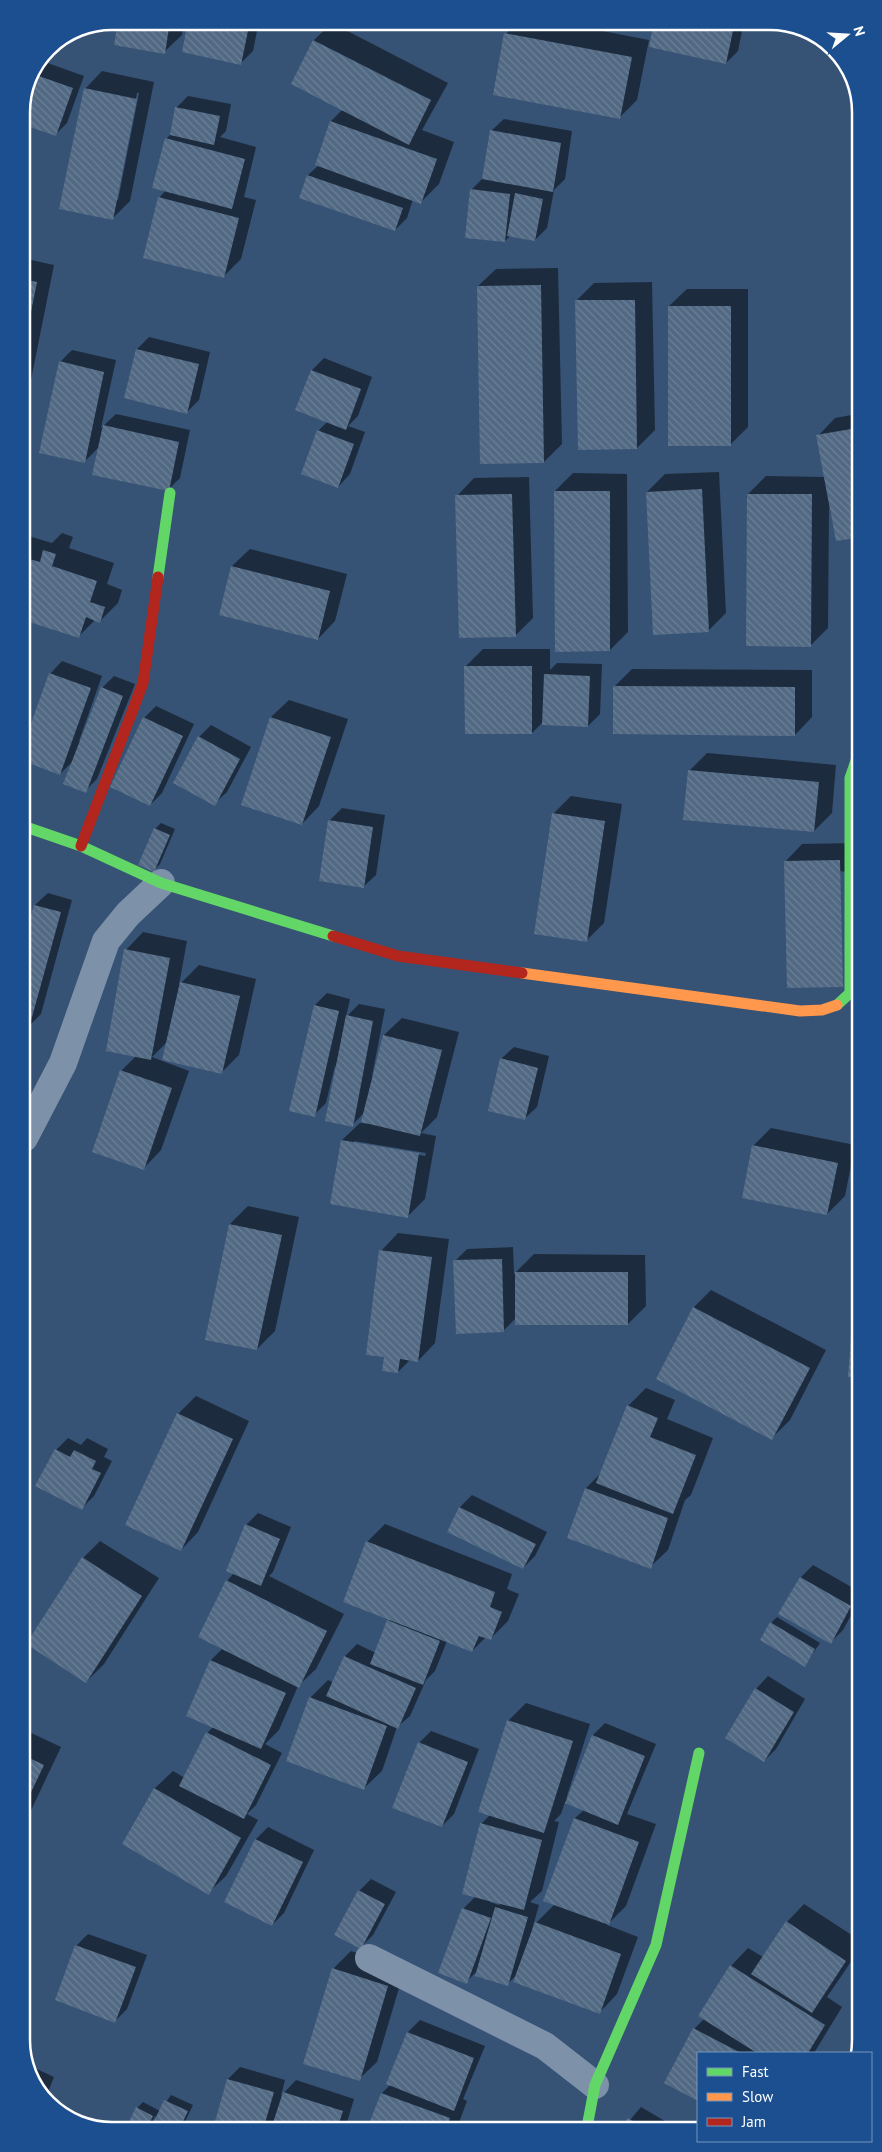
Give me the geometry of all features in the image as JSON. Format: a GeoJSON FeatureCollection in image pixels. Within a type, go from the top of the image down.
{"type":"FeatureCollection","features":[{"type":"Feature","properties":{"kind":"street"},"geometry":{"type":"LineString","coordinates":[[81,846],[143,682],[170,493]]}},
{"type":"Feature","properties":{"kind":"street"},"geometry":{"type":"LineString","coordinates":[[30,828],[81,846],[161,884],[398,956],[800,1011],[825,1010],[842,1004],[850,992],[850,778],[852,772]]}},
{"type":"Feature","properties":{"kind":"street"},"geometry":{"type":"LineString","coordinates":[[30,1127],[63,1064],[106,941],[128,914],[161,884]]}},
{"type":"Feature","properties":{"kind":"street"},"geometry":{"type":"LineString","coordinates":[[588,2122],[595,2085],[656,1945],[699,1753]]}},
{"type":"Feature","properties":{"kind":"street"},"geometry":{"type":"LineString","coordinates":[[370,1958],[545,2046],[595,2085]]}},
{"type":"Feature","properties":{"kind":"building"},"geometry":{"type":"Polygon","coordinates":[[[116,30],[169,30],[165,54],[114,45],[116,30]]]}},
{"type":"Feature","properties":{"kind":"building"},"geometry":{"type":"Polygon","coordinates":[[[186,30],[248,30],[241,65],[182,52],[186,30]]]}},
{"type":"Feature","properties":{"kind":"building"},"geometry":{"type":"Polygon","coordinates":[[[652,30],[733,30],[726,64],[649,47],[652,30]]]}},
{"type":"Feature","properties":{"kind":"building"},"geometry":{"type":"Polygon","coordinates":[[[504,33],[632,57],[620,119],[493,95],[504,33]]]}},
{"type":"Feature","properties":{"kind":"building"},"geometry":{"type":"Polygon","coordinates":[[[313,40],[431,100],[409,145],[291,84],[313,40]]]}},
{"type":"Feature","properties":{"kind":"building"},"geometry":{"type":"Polygon","coordinates":[[[38,76],[73,88],[56,136],[30,127],[30,107],[38,76]]]}},
{"type":"Feature","properties":{"kind":"building"},"geometry":{"type":"Polygon","coordinates":[[[84,88],[137,99],[113,220],[59,209],[84,88]]]}},
{"type":"Feature","properties":{"kind":"building"},"geometry":{"type":"Polygon","coordinates":[[[175,107],[220,116],[214,145],[170,135],[175,107]]]}},
{"type":"Feature","properties":{"kind":"building"},"geometry":{"type":"Polygon","coordinates":[[[330,121],[437,159],[421,204],[315,165],[330,121]]]}},
{"type":"Feature","properties":{"kind":"building"},"geometry":{"type":"Polygon","coordinates":[[[490,130],[561,143],[553,192],[482,179],[490,130]]]}},
{"type":"Feature","properties":{"kind":"building"},"geometry":{"type":"Polygon","coordinates":[[[165,138],[245,159],[232,209],[152,188],[165,138]]]}},
{"type":"Feature","properties":{"kind":"building"},"geometry":{"type":"Polygon","coordinates":[[[307,175],[403,208],[395,231],[299,198],[307,175]]]}},
{"type":"Feature","properties":{"kind":"building"},"geometry":{"type":"Polygon","coordinates":[[[470,189],[510,194],[505,242],[465,238],[470,189]]]}},
{"type":"Feature","properties":{"kind":"building"},"geometry":{"type":"Polygon","coordinates":[[[515,193],[543,199],[535,241],[507,236],[515,193]]]}},
{"type":"Feature","properties":{"kind":"building"},"geometry":{"type":"Polygon","coordinates":[[[158,197],[239,218],[224,278],[143,258],[158,197]]]}},
{"type":"Feature","properties":{"kind":"building"},"geometry":{"type":"Polygon","coordinates":[[[30,281],[37,282],[30,317],[30,281]]]}},
{"type":"Feature","properties":{"kind":"building"},"geometry":{"type":"Polygon","coordinates":[[[541,285],[544,463],[480,464],[477,286],[541,285]]]}},
{"type":"Feature","properties":{"kind":"building"},"geometry":{"type":"Polygon","coordinates":[[[575,300],[635,300],[637,449],[578,450],[575,300]]]}},
{"type":"Feature","properties":{"kind":"building"},"geometry":{"type":"Polygon","coordinates":[[[668,306],[731,306],[731,446],[668,446],[668,306]]]}},
{"type":"Feature","properties":{"kind":"building"},"geometry":{"type":"Polygon","coordinates":[[[136,349],[199,364],[187,414],[124,398],[136,349]]]}},
{"type":"Feature","properties":{"kind":"building"},"geometry":{"type":"Polygon","coordinates":[[[59,361],[104,372],[85,463],[39,453],[59,361]]]}},
{"type":"Feature","properties":{"kind":"building"},"geometry":{"type":"Polygon","coordinates":[[[311,370],[361,389],[346,430],[295,410],[311,370]]]}},
{"type":"Feature","properties":{"kind":"building"},"geometry":{"type":"Polygon","coordinates":[[[103,425],[179,442],[169,491],[92,475],[103,425]]]}},
{"type":"Feature","properties":{"kind":"building"},"geometry":{"type":"Polygon","coordinates":[[[852,429],[852,539],[836,541],[816,435],[852,429]]]}},
{"type":"Feature","properties":{"kind":"building"},"geometry":{"type":"Polygon","coordinates":[[[317,430],[354,444],[338,488],[301,474],[317,430]]]}},
{"type":"Feature","properties":{"kind":"building"},"geometry":{"type":"Polygon","coordinates":[[[702,489],[709,632],[653,635],[646,492],[702,489]]]}},
{"type":"Feature","properties":{"kind":"building"},"geometry":{"type":"Polygon","coordinates":[[[554,491],[610,491],[610,651],[555,652],[554,491]]]}},
{"type":"Feature","properties":{"kind":"building"},"geometry":{"type":"Polygon","coordinates":[[[512,494],[516,637],[459,638],[455,495],[512,494]]]}},
{"type":"Feature","properties":{"kind":"building"},"geometry":{"type":"Polygon","coordinates":[[[747,494],[812,494],[811,647],[746,646],[747,494]]]}},
{"type":"Feature","properties":{"kind":"building"},"geometry":{"type":"Polygon","coordinates":[[[43,550],[56,554],[52,566],[97,581],[90,602],[105,607],[100,623],[86,617],[79,638],[30,622],[30,559],[40,562],[43,550]]]}},
{"type":"Feature","properties":{"kind":"building"},"geometry":{"type":"Polygon","coordinates":[[[231,566],[330,591],[318,640],[219,615],[231,566]]]}},
{"type":"Feature","properties":{"kind":"building"},"geometry":{"type":"Polygon","coordinates":[[[464,666],[532,666],[532,734],[465,734],[464,666]]]}},
{"type":"Feature","properties":{"kind":"building"},"geometry":{"type":"Polygon","coordinates":[[[49,673],[91,688],[60,775],[30,764],[30,726],[49,673]]]}},
{"type":"Feature","properties":{"kind":"building"},"geometry":{"type":"Polygon","coordinates":[[[544,674],[590,676],[588,727],[542,725],[544,674]]]}},
{"type":"Feature","properties":{"kind":"building"},"geometry":{"type":"Polygon","coordinates":[[[613,686],[795,687],[795,736],[613,734],[613,686]]]}},
{"type":"Feature","properties":{"kind":"building"},"geometry":{"type":"Polygon","coordinates":[[[101,687],[123,696],[86,793],[63,784],[101,687]]]}},
{"type":"Feature","properties":{"kind":"building"},"geometry":{"type":"Polygon","coordinates":[[[143,717],[183,736],[150,806],[110,787],[143,717]]]}},
{"type":"Feature","properties":{"kind":"building"},"geometry":{"type":"Polygon","coordinates":[[[270,717],[331,737],[302,825],[241,805],[270,717]]]}},
{"type":"Feature","properties":{"kind":"building"},"geometry":{"type":"Polygon","coordinates":[[[198,736],[240,759],[215,806],[173,783],[198,736]]]}},
{"type":"Feature","properties":{"kind":"building"},"geometry":{"type":"Polygon","coordinates":[[[688,770],[819,782],[814,832],[683,820],[688,770]]]}},
{"type":"Feature","properties":{"kind":"building"},"geometry":{"type":"Polygon","coordinates":[[[552,813],[605,821],[587,942],[534,934],[552,813]]]}},
{"type":"Feature","properties":{"kind":"building"},"geometry":{"type":"Polygon","coordinates":[[[328,820],[373,827],[364,888],[319,881],[328,820]]]}},
{"type":"Feature","properties":{"kind":"building"},"geometry":{"type":"Polygon","coordinates":[[[154,828],[170,835],[154,872],[138,865],[154,828]]]}},
{"type":"Feature","properties":{"kind":"building"},"geometry":{"type":"Polygon","coordinates":[[[840,860],[843,987],[787,988],[784,861],[840,860]]]}},
{"type":"Feature","properties":{"kind":"building"},"geometry":{"type":"Polygon","coordinates":[[[34,905],[61,912],[30,1024],[30,920],[34,905]]]}},
{"type":"Feature","properties":{"kind":"building"},"geometry":{"type":"Polygon","coordinates":[[[124,949],[170,958],[151,1060],[106,1051],[124,949]]]}},
{"type":"Feature","properties":{"kind":"building"},"geometry":{"type":"Polygon","coordinates":[[[180,982],[240,996],[222,1074],[162,1060],[180,982]]]}},
{"type":"Feature","properties":{"kind":"building"},"geometry":{"type":"Polygon","coordinates":[[[314,1005],[339,1011],[315,1117],[289,1111],[314,1005]]]}},
{"type":"Feature","properties":{"kind":"building"},"geometry":{"type":"Polygon","coordinates":[[[346,1015],[373,1021],[353,1127],[325,1121],[346,1015]]]}},
{"type":"Feature","properties":{"kind":"building"},"geometry":{"type":"Polygon","coordinates":[[[383,1035],[442,1050],[420,1136],[361,1122],[383,1035]]]}},
{"type":"Feature","properties":{"kind":"building"},"geometry":{"type":"Polygon","coordinates":[[[500,1058],[538,1068],[525,1120],[488,1111],[500,1058]]]}},
{"type":"Feature","properties":{"kind":"building"},"geometry":{"type":"Polygon","coordinates":[[[120,1070],[172,1088],[144,1170],[92,1152],[120,1070]]]}},
{"type":"Feature","properties":{"kind":"building"},"geometry":{"type":"Polygon","coordinates":[[[341,1140],[419,1153],[408,1218],[330,1204],[341,1140]]]}},
{"type":"Feature","properties":{"kind":"building"},"geometry":{"type":"Polygon","coordinates":[[[752,1145],[838,1163],[827,1215],[742,1198],[752,1145]]]}},
{"type":"Feature","properties":{"kind":"building"},"geometry":{"type":"Polygon","coordinates":[[[229,1224],[282,1235],[257,1350],[205,1340],[229,1224]]]}},
{"type":"Feature","properties":{"kind":"building"},"geometry":{"type":"Polygon","coordinates":[[[379,1250],[432,1257],[418,1362],[400,1359],[398,1373],[382,1371],[384,1357],[366,1355],[379,1250]]]}},
{"type":"Feature","properties":{"kind":"building"},"geometry":{"type":"Polygon","coordinates":[[[502,1259],[504,1332],[456,1334],[453,1260],[502,1259]]]}},
{"type":"Feature","properties":{"kind":"building"},"geometry":{"type":"Polygon","coordinates":[[[515,1272],[628,1272],[628,1325],[515,1325],[515,1272]]]}},
{"type":"Feature","properties":{"kind":"building"},"geometry":{"type":"Polygon","coordinates":[[[693,1307],[810,1368],[772,1440],[656,1379],[693,1307]]]}},
{"type":"Feature","properties":{"kind":"building"},"geometry":{"type":"Polygon","coordinates":[[[852,1326],[852,1377],[848,1377],[852,1326]]]}},
{"type":"Feature","properties":{"kind":"building"},"geometry":{"type":"Polygon","coordinates":[[[627,1405],[658,1418],[650,1437],[696,1455],[673,1514],[596,1483],[627,1405]]]}},
{"type":"Feature","properties":{"kind":"building"},"geometry":{"type":"Polygon","coordinates":[[[177,1413],[233,1439],[181,1551],[125,1525],[177,1413]]]}},
{"type":"Feature","properties":{"kind":"building"},"geometry":{"type":"Polygon","coordinates":[[[55,1449],[70,1457],[74,1450],[96,1461],[92,1469],[101,1473],[82,1510],[35,1486],[55,1449]]]}},
{"type":"Feature","properties":{"kind":"building"},"geometry":{"type":"Polygon","coordinates":[[[585,1488],[668,1518],[651,1569],[567,1538],[585,1488]]]}},
{"type":"Feature","properties":{"kind":"building"},"geometry":{"type":"Polygon","coordinates":[[[459,1507],[536,1544],[523,1569],[447,1532],[459,1507]]]}},
{"type":"Feature","properties":{"kind":"building"},"geometry":{"type":"Polygon","coordinates":[[[245,1524],[280,1539],[261,1586],[226,1571],[245,1524]]]}},
{"type":"Feature","properties":{"kind":"building"},"geometry":{"type":"Polygon","coordinates":[[[366,1541],[495,1592],[490,1607],[502,1612],[491,1640],[479,1636],[472,1652],[343,1602],[366,1541]]]}},
{"type":"Feature","properties":{"kind":"building"},"geometry":{"type":"Polygon","coordinates":[[[82,1557],[142,1596],[86,1683],[30,1647],[30,1638],[82,1557]]]}},
{"type":"Feature","properties":{"kind":"building"},"geometry":{"type":"Polygon","coordinates":[[[800,1577],[851,1606],[831,1644],[778,1614],[800,1577]]]}},
{"type":"Feature","properties":{"kind":"building"},"geometry":{"type":"Polygon","coordinates":[[[226,1580],[327,1631],[299,1688],[198,1637],[226,1580]]]}},
{"type":"Feature","properties":{"kind":"building"},"geometry":{"type":"Polygon","coordinates":[[[387,1620],[440,1641],[423,1685],[370,1664],[387,1620]]]}},
{"type":"Feature","properties":{"kind":"building"},"geometry":{"type":"Polygon","coordinates":[[[770,1622],[815,1649],[805,1667],[760,1640],[770,1622]]]}},
{"type":"Feature","properties":{"kind":"building"},"geometry":{"type":"Polygon","coordinates":[[[344,1656],[416,1688],[398,1729],[326,1696],[344,1656]]]}},
{"type":"Feature","properties":{"kind":"building"},"geometry":{"type":"Polygon","coordinates":[[[210,1660],[286,1693],[261,1749],[186,1716],[210,1660]]]}},
{"type":"Feature","properties":{"kind":"building"},"geometry":{"type":"Polygon","coordinates":[[[755,1688],[794,1712],[764,1762],[725,1738],[755,1688]]]}},
{"type":"Feature","properties":{"kind":"building"},"geometry":{"type":"Polygon","coordinates":[[[309,1697],[387,1726],[364,1790],[286,1761],[309,1697]]]}},
{"type":"Feature","properties":{"kind":"building"},"geometry":{"type":"Polygon","coordinates":[[[507,1720],[573,1741],[544,1833],[478,1812],[507,1720]]]}},
{"type":"Feature","properties":{"kind":"building"},"geometry":{"type":"Polygon","coordinates":[[[206,1732],[271,1765],[244,1819],[179,1786],[206,1732]]]}},
{"type":"Feature","properties":{"kind":"building"},"geometry":{"type":"Polygon","coordinates":[[[592,1735],[645,1756],[618,1825],[565,1803],[592,1735]]]}},
{"type":"Feature","properties":{"kind":"building"},"geometry":{"type":"Polygon","coordinates":[[[418,1742],[468,1762],[442,1827],[392,1808],[418,1742]]]}},
{"type":"Feature","properties":{"kind":"building"},"geometry":{"type":"Polygon","coordinates":[[[30,1758],[44,1765],[30,1794],[30,1758]]]}},
{"type":"Feature","properties":{"kind":"building"},"geometry":{"type":"Polygon","coordinates":[[[154,1788],[241,1838],[209,1895],[122,1844],[154,1788]]]}},
{"type":"Feature","properties":{"kind":"building"},"geometry":{"type":"Polygon","coordinates":[[[574,1818],[639,1842],[609,1925],[543,1901],[574,1818]]]}},
{"type":"Feature","properties":{"kind":"building"},"geometry":{"type":"Polygon","coordinates":[[[480,1823],[542,1840],[524,1910],[462,1894],[480,1823]]]}},
{"type":"Feature","properties":{"kind":"building"},"geometry":{"type":"Polygon","coordinates":[[[255,1839],[303,1862],[272,1926],[224,1902],[255,1839]]]}},
{"type":"Feature","properties":{"kind":"building"},"geometry":{"type":"Polygon","coordinates":[[[358,1890],[385,1904],[361,1949],[334,1935],[358,1890]]]}},
{"type":"Feature","properties":{"kind":"building"},"geometry":{"type":"Polygon","coordinates":[[[495,1907],[528,1917],[508,1986],[475,1976],[495,1907]]]}},
{"type":"Feature","properties":{"kind":"building"},"geometry":{"type":"Polygon","coordinates":[[[462,1908],[491,1918],[467,1984],[438,1973],[462,1908]]]}},
{"type":"Feature","properties":{"kind":"building"},"geometry":{"type":"Polygon","coordinates":[[[786,1921],[846,1961],[812,2013],[751,1974],[786,1921]]]}},
{"type":"Feature","properties":{"kind":"building"},"geometry":{"type":"Polygon","coordinates":[[[535,1922],[621,1954],[600,2014],[513,1982],[535,1922]]]}},
{"type":"Feature","properties":{"kind":"building"},"geometry":{"type":"Polygon","coordinates":[[[75,1945],[136,1967],[115,2023],[55,2000],[75,1945]]]}},
{"type":"Feature","properties":{"kind":"building"},"geometry":{"type":"Polygon","coordinates":[[[730,1965],[825,2025],[809,2052],[755,2052],[698,2016],[730,1965]]]}},
{"type":"Feature","properties":{"kind":"building"},"geometry":{"type":"Polygon","coordinates":[[[332,1968],[388,1986],[360,2081],[303,2064],[332,1968]]]}},
{"type":"Feature","properties":{"kind":"building"},"geometry":{"type":"Polygon","coordinates":[[[693,2028],[739,2052],[697,2052],[697,2100],[664,2083],[693,2028]]]}},
{"type":"Feature","properties":{"kind":"building"},"geometry":{"type":"Polygon","coordinates":[[[407,2032],[474,2058],[454,2111],[386,2084],[407,2032]]]}},
{"type":"Feature","properties":{"kind":"building"},"geometry":{"type":"Polygon","coordinates":[[[227,2079],[274,2092],[265,2122],[215,2122],[227,2079]]]}},
{"type":"Feature","properties":{"kind":"building"},"geometry":{"type":"Polygon","coordinates":[[[283,2092],[343,2111],[339,2122],[273,2122],[283,2092]]]}},
{"type":"Feature","properties":{"kind":"building"},"geometry":{"type":"Polygon","coordinates":[[[381,2093],[450,2118],[449,2122],[370,2122],[381,2093]]]}},
{"type":"Feature","properties":{"kind":"building"},"geometry":{"type":"Polygon","coordinates":[[[164,2100],[188,2111],[183,2122],[154,2122],[164,2100]]]}},
{"type":"Feature","properties":{"kind":"building"},"geometry":{"type":"Polygon","coordinates":[[[136,2107],[153,2116],[150,2122],[129,2122],[136,2107]]]}},
{"type":"Feature","properties":{"kind":"building"},"geometry":{"type":"Polygon","coordinates":[[[628,2118],[635,2122],[625,2122],[628,2118]]]}},
{"type":"Feature","properties":{"kind":"traffic: fast"},"geometry":{"type":"LineString","coordinates":[[158,577],[170,493]]}},
{"type":"Feature","properties":{"kind":"traffic: fast"},"geometry":{"type":"LineString","coordinates":[[837,1005],[850,993],[850,778],[852,772]]}},
{"type":"Feature","properties":{"kind":"traffic: fast"},"geometry":{"type":"LineString","coordinates":[[30,828],[81,846],[161,883],[333,936]]}},
{"type":"Feature","properties":{"kind":"traffic: fast"},"geometry":{"type":"LineString","coordinates":[[588,2122],[595,2085],[656,1945],[699,1753]]}},
{"type":"Feature","properties":{"kind":"traffic: slow"},"geometry":{"type":"LineString","coordinates":[[522,973],[800,1011],[822,1010],[837,1005]]}},
{"type":"Feature","properties":{"kind":"traffic: jam"},"geometry":{"type":"LineString","coordinates":[[81,846],[143,683],[158,577]]}},
{"type":"Feature","properties":{"kind":"traffic: jam"},"geometry":{"type":"LineString","coordinates":[[333,936],[398,956],[522,973]]}}]}
